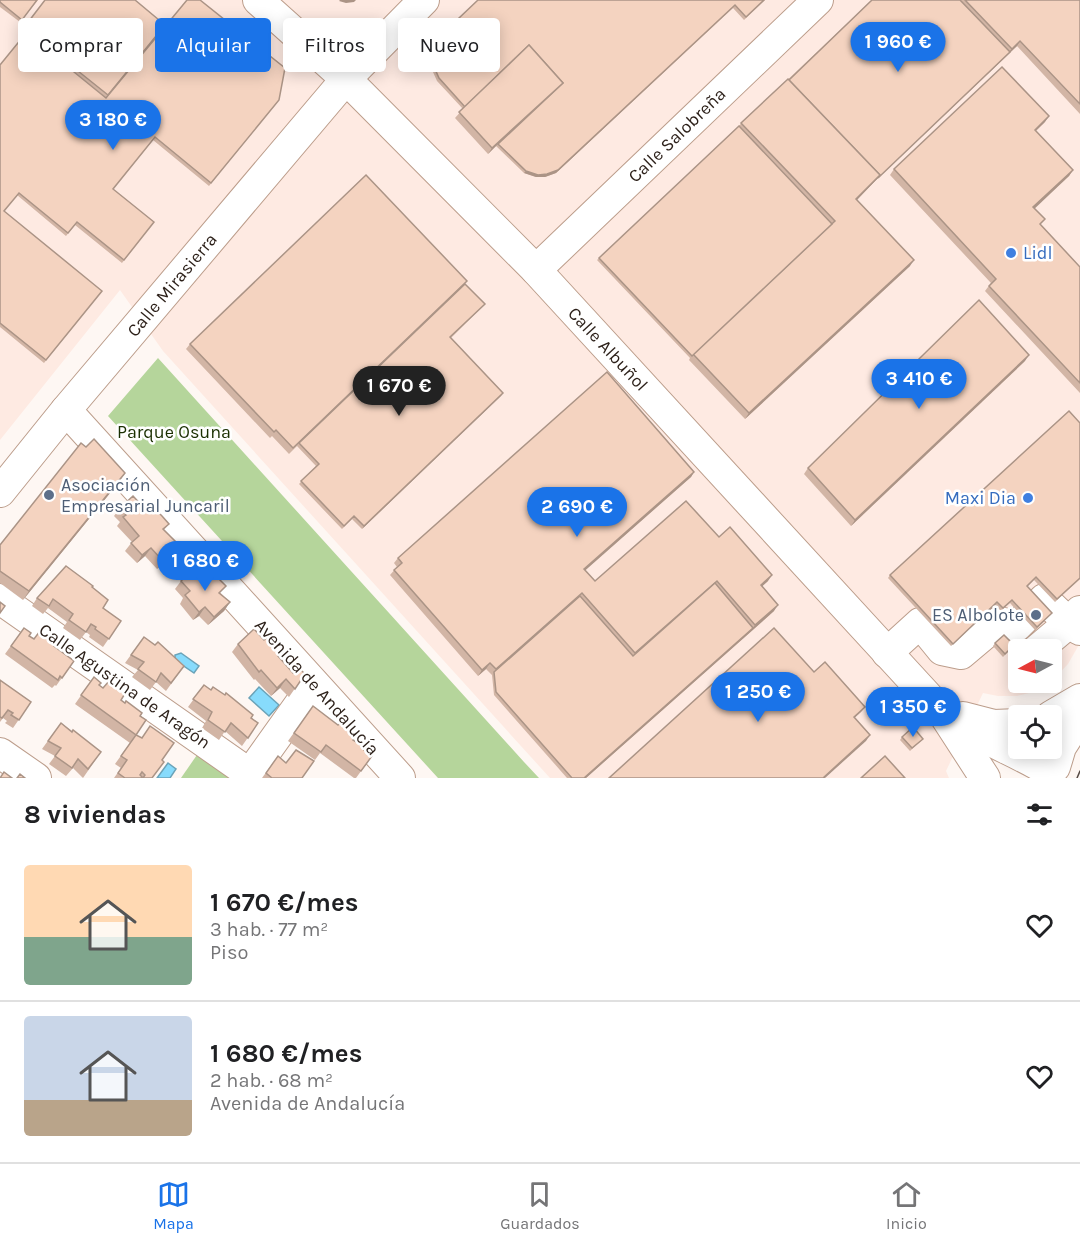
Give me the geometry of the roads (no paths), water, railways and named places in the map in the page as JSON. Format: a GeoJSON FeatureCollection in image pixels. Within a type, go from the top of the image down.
{"type":"FeatureCollection","features":[{"type":"Feature","properties":{"kind":"street","name":"Calle Albuñol"},"geometry":{"type":"LineString","coordinates":[[258,0],[345,79],[536,270],[943,713],[985,778]]}},
{"type":"Feature","properties":{"kind":"street","name":"Calle Mirasierra"},"geometry":{"type":"LineString","coordinates":[[0,492],[66,410],[345,79],[424,0]]}},
{"type":"Feature","properties":{"kind":"street","name":"Calle Salobreña"},"geometry":{"type":"LineString","coordinates":[[536,270],[818,0]]}},
{"type":"Feature","properties":{"kind":"street","name":"Avenida de Andalucía"},"geometry":{"type":"LineString","coordinates":[[66,410],[314,684],[390,774]]}},
{"type":"Feature","properties":{"kind":"street","name":"Calle Agustina de Aragón"},"geometry":{"type":"LineString","coordinates":[[0,599],[249,776]]}},
{"type":"Feature","properties":{"kind":"street"},"geometry":{"type":"LineString","coordinates":[[1017,626],[1044,599],[1076,621],[1052,639]]}},
{"type":"Feature","properties":{"kind":"street"},"geometry":{"type":"LineString","coordinates":[[887,652],[920,623],[942,650],[961,654],[999,622],[1017,626],[1028,639]]}},
{"type":"Feature","properties":{"kind":"street"},"geometry":{"type":"LineString","coordinates":[[249,776],[314,684]]}},
{"type":"Feature","properties":{"kind":"street"},"geometry":{"type":"LineString","coordinates":[[1062,710],[1080,699]]}},
{"type":"Feature","properties":{"kind":"street","name":"Calle Albuñol"},"geometry":{"type":"LineString","coordinates":[[943,713],[986,741],[1020,754],[1052,772]]}},
{"type":"Feature","properties":{"kind":"street"},"geometry":{"type":"LineString","coordinates":[[943,713],[994,725],[1008,724]]}},
{"type":"Feature","properties":{"kind":"street"},"geometry":{"type":"LineString","coordinates":[[1052,772],[1061,747],[1080,717]]}},
{"type":"Feature","properties":{"kind":"street"},"geometry":{"type":"LineString","coordinates":[[0,753],[36,778]]}},
{"type":"Feature","properties":{"kind":"water"},"geometry":{"type":"Polygon","coordinates":[[[181,653],[199,666],[194,673],[175,660],[175,655],[181,653]]]}},
{"type":"Feature","properties":{"kind":"water"},"geometry":{"type":"Polygon","coordinates":[[[259,687],[279,705],[269,716],[249,698],[259,687]]]}},
{"type":"Feature","properties":{"kind":"water"},"geometry":{"type":"Polygon","coordinates":[[[168,763],[176,769],[170,778],[157,778],[168,763]]]}},
{"type":"Feature","properties":{"kind":"tram line"},"geometry":{"type":"LineString","coordinates":[[1077,778],[1080,771]]}},
{"type":"Feature","properties":{"kind":"place","name":"Lidl"},"geometry":{"type":"Point","coordinates":[1011,253]}},
{"type":"Feature","properties":{"kind":"place","name":"Asociación Empresarial Juncaril"},"geometry":{"type":"Point","coordinates":[49,495]}},
{"type":"Feature","properties":{"kind":"place","name":"Maxi Dia"},"geometry":{"type":"Point","coordinates":[1028,498]}},
{"type":"Feature","properties":{"kind":"place","name":"ES Albolote"},"geometry":{"type":"Point","coordinates":[1036,615]}},
{"type":"Feature","properties":{"kind":"park label","name":"Parque Osuna"},"geometry":{"type":"Point","coordinates":[174,432]}}]}
